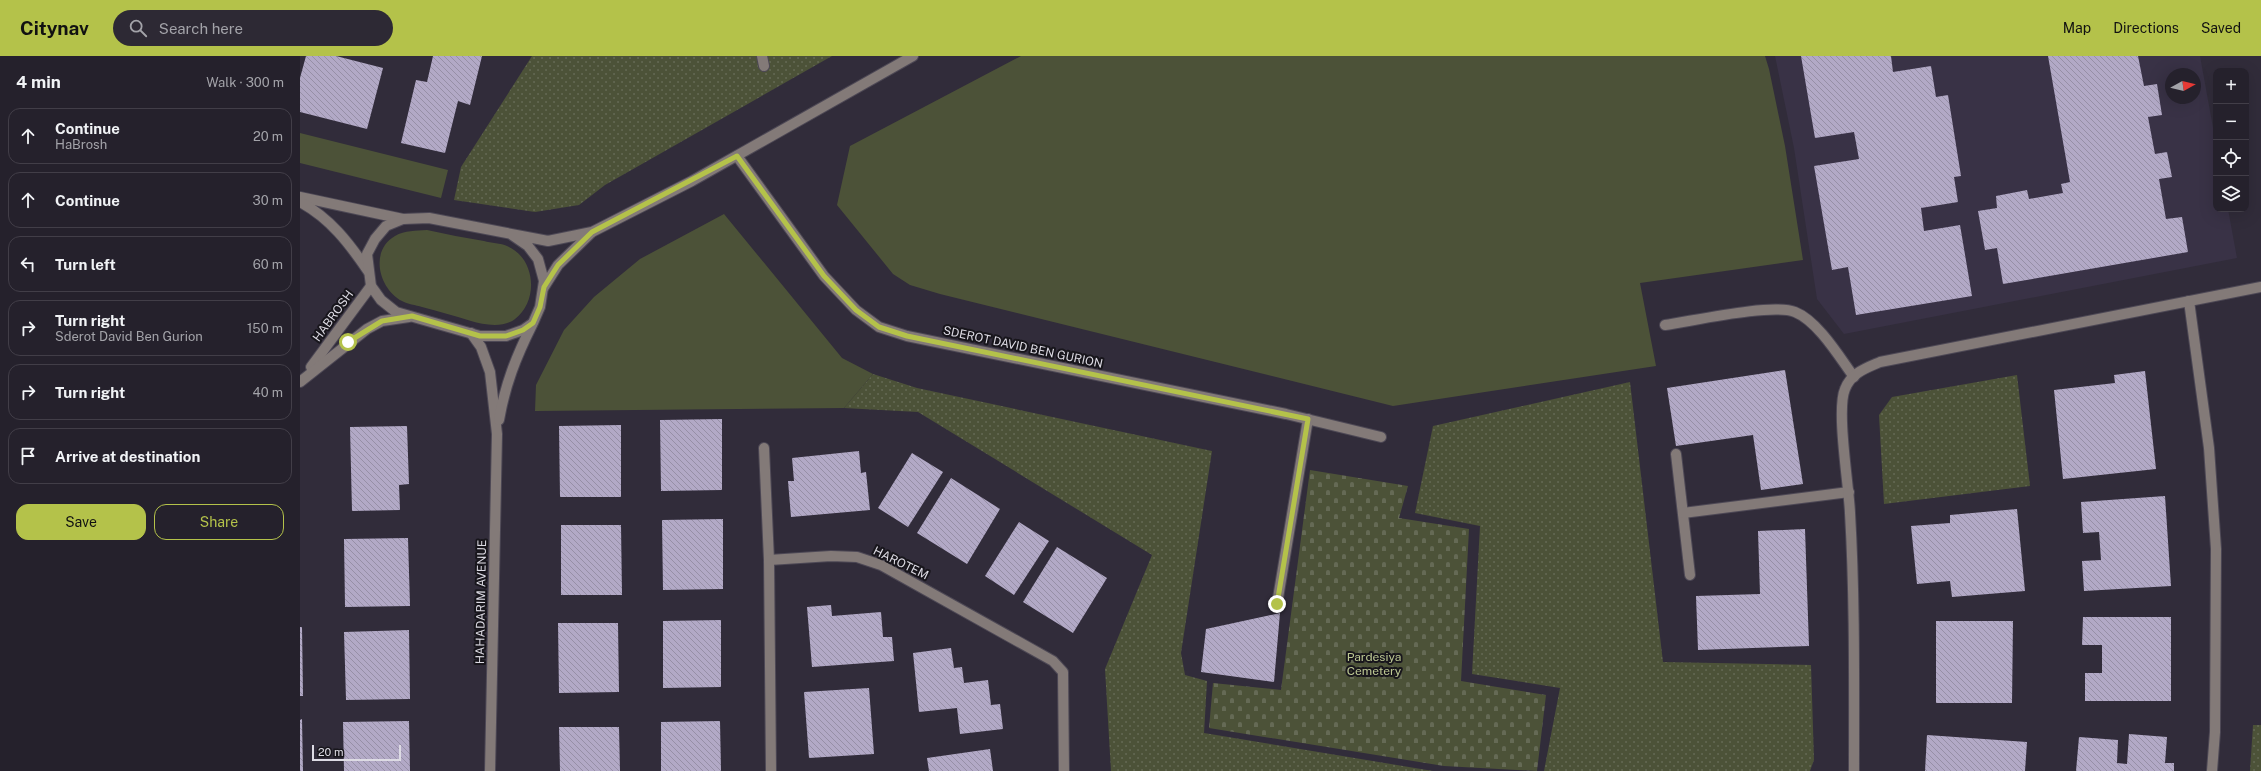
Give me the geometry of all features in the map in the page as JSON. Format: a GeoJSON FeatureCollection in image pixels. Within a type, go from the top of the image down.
{"type":"FeatureCollection","features":[{"type":"Feature","properties":{"kind":"street"},"geometry":{"type":"LineString","coordinates":[[300,197],[403,219],[429,218],[548,241],[592,232],[737,156],[913,56]]}},
{"type":"Feature","properties":{"kind":"street","name":"SDEROT DAVID BEN GURION"},"geometry":{"type":"LineString","coordinates":[[737,156],[824,276],[856,310],[879,327],[907,336],[1308,419],[1381,437]]}},
{"type":"Feature","properties":{"kind":"street"},"geometry":{"type":"LineString","coordinates":[[300,202],[329,222],[351,246],[368,270]]}},
{"type":"Feature","properties":{"kind":"street"},"geometry":{"type":"LineString","coordinates":[[403,219],[386,226],[375,239],[367,254],[371,286],[381,300],[396,312],[480,336],[506,336],[523,330],[533,323]]}},
{"type":"Feature","properties":{"kind":"street"},"geometry":{"type":"LineString","coordinates":[[544,287],[558,265],[592,232]]}},
{"type":"Feature","properties":{"kind":"street"},"geometry":{"type":"LineString","coordinates":[[512,235],[528,246],[538,258],[544,281],[544,287]]}},
{"type":"Feature","properties":{"kind":"street","name":"HABROSH"},"geometry":{"type":"LineString","coordinates":[[301,381],[371,286]]}},
{"type":"Feature","properties":{"kind":"street"},"geometry":{"type":"LineString","coordinates":[[1854,771],[1854,598],[1842,412],[1845,389],[1858,372],[1880,362],[2261,286]]}},
{"type":"Feature","properties":{"kind":"street","name":"HAHADARIM AVENUE"},"geometry":{"type":"LineString","coordinates":[[490,771],[497,434],[502,399],[514,361],[540,307],[544,287]]}},
{"type":"Feature","properties":{"kind":"street"},"geometry":{"type":"LineString","coordinates":[[2189,301],[2209,448],[2216,549],[2215,732],[2212,771]]}},
{"type":"Feature","properties":{"kind":"street"},"geometry":{"type":"LineString","coordinates":[[1665,325],[1775,308],[1796,312],[1820,330],[1854,377]]}},
{"type":"Feature","properties":{"kind":"street","name":"HABROSH"},"geometry":{"type":"LineString","coordinates":[[301,381],[367,329],[382,321],[412,316]]}},
{"type":"Feature","properties":{"kind":"street","name":"HAHADARIM AVENUE"},"geometry":{"type":"LineString","coordinates":[[471,333],[481,348],[490,372],[497,434]]}},
{"type":"Feature","properties":{"kind":"street"},"geometry":{"type":"LineString","coordinates":[[1277,604],[1308,419]]}},
{"type":"Feature","properties":{"kind":"street"},"geometry":{"type":"LineString","coordinates":[[764,448],[769,560],[771,771]]}},
{"type":"Feature","properties":{"kind":"street"},"geometry":{"type":"LineString","coordinates":[[1676,454],[1690,575]]}},
{"type":"Feature","properties":{"kind":"street"},"geometry":{"type":"LineString","coordinates":[[1683,513],[1848,492]]}},
{"type":"Feature","properties":{"kind":"street","name":"HAROTEM"},"geometry":{"type":"LineString","coordinates":[[769,560],[831,556],[857,557],[881,565],[1053,660],[1063,672],[1064,771]]}},
{"type":"Feature","properties":{"kind":"shaded area"},"geometry":{"type":"Polygon","coordinates":[[[1775,56],[2200,56],[2213,128],[2213,212],[2229,212],[2237,258],[1844,334],[1817,299],[1794,148],[1775,56]]]}},
{"type":"Feature","properties":{"kind":"green space"},"geometry":{"type":"Polygon","coordinates":[[[532,56],[832,56],[605,185],[579,205],[535,212],[454,200],[461,167],[532,56]]]}},
{"type":"Feature","properties":{"kind":"green space"},"geometry":{"type":"Polygon","coordinates":[[[1021,56],[1765,56],[1785,146],[1803,260],[1640,283],[1656,366],[1393,406],[940,294],[910,285],[893,274],[837,205],[850,146],[1021,56]]]}},
{"type":"Feature","properties":{"kind":"green space"},"geometry":{"type":"Polygon","coordinates":[[[300,133],[448,170],[441,198],[300,163],[300,133]]]}},
{"type":"Feature","properties":{"kind":"green space"},"geometry":{"type":"Polygon","coordinates":[[[724,214],[842,358],[873,374],[844,408],[535,411],[536,385],[564,330],[594,297],[640,259],[724,214]]]}},
{"type":"Feature","properties":{"kind":"green space"},"geometry":{"type":"Polygon","coordinates":[[[427,230],[502,244],[517,252],[524,260],[529,270],[531,280],[531,291],[528,302],[523,311],[510,322],[494,325],[476,322],[406,303],[394,295],[388,288],[380,270],[382,251],[387,243],[399,234],[411,231],[427,230]]]}},
{"type":"Feature","properties":{"kind":"green space"},"geometry":{"type":"Polygon","coordinates":[[[873,374],[917,388],[1212,451],[1181,653],[1185,675],[1207,681],[1204,733],[1433,771],[1111,771],[1105,669],[1152,555],[918,412],[844,408],[873,374]]]}},
{"type":"Feature","properties":{"kind":"green space"},"geometry":{"type":"Polygon","coordinates":[[[2017,375],[2030,486],[1884,504],[1879,415],[1892,397],[2017,375]]]}},
{"type":"Feature","properties":{"kind":"green space"},"geometry":{"type":"Polygon","coordinates":[[[1630,382],[1663,662],[1811,665],[1814,760],[1810,771],[1544,771],[1560,688],[1472,674],[1480,526],[1415,513],[1433,426],[1630,382]]]}},
{"type":"Feature","properties":{"kind":"green space","name":"Pardesiya Cemetery"},"geometry":{"type":"Polygon","coordinates":[[[1310,470],[1408,486],[1399,518],[1469,529],[1461,681],[1546,695],[1537,771],[1444,766],[1209,728],[1213,683],[1281,690],[1310,470]]]}},
{"type":"Feature","properties":{"kind":"green space"},"geometry":{"type":"Polygon","coordinates":[[[2253,725],[2261,725],[2261,771],[2250,771],[2253,725]]]}},
{"type":"Feature","properties":{"kind":"building"},"geometry":{"type":"Polygon","coordinates":[[[306,56],[336,56],[383,68],[367,129],[300,112],[300,78],[306,56]]]}},
{"type":"Feature","properties":{"kind":"building"},"geometry":{"type":"Polygon","coordinates":[[[433,56],[482,56],[470,105],[458,101],[445,153],[401,143],[416,80],[427,82],[433,56]]]}},
{"type":"Feature","properties":{"kind":"building"},"geometry":{"type":"Polygon","coordinates":[[[1801,56],[1891,56],[1893,72],[1931,66],[1936,97],[1948,95],[1961,176],[1954,177],[1958,202],[1921,208],[1924,231],[1960,225],[1972,296],[1856,315],[1848,267],[1832,270],[1814,166],[1859,159],[1854,132],[1815,138],[1801,56]]]}},
{"type":"Feature","properties":{"kind":"building"},"geometry":{"type":"Polygon","coordinates":[[[2048,56],[2138,56],[2144,86],[2157,84],[2162,115],[2148,117],[2155,154],[2167,152],[2172,177],[2159,179],[2166,219],[2182,217],[2188,252],[2003,284],[1997,248],[1985,250],[1978,211],[1997,208],[1996,196],[2027,190],[2029,199],[2063,193],[2061,184],[2070,182],[2048,56]]]}},
{"type":"Feature","properties":{"kind":"building"},"geometry":{"type":"Polygon","coordinates":[[[1785,370],[1803,484],[1761,490],[1753,435],[1676,446],[1667,388],[1785,370]]]}},
{"type":"Feature","properties":{"kind":"building"},"geometry":{"type":"Polygon","coordinates":[[[2145,371],[2156,469],[2063,479],[2054,390],[2115,383],[2114,375],[2145,371]]]}},
{"type":"Feature","properties":{"kind":"building"},"geometry":{"type":"Polygon","coordinates":[[[722,419],[722,490],[661,491],[660,420],[722,419]]]}},
{"type":"Feature","properties":{"kind":"building"},"geometry":{"type":"Polygon","coordinates":[[[621,425],[621,497],[560,497],[559,426],[621,425]]]}},
{"type":"Feature","properties":{"kind":"building"},"geometry":{"type":"Polygon","coordinates":[[[407,426],[409,484],[399,485],[400,510],[352,511],[350,427],[407,426]]]}},
{"type":"Feature","properties":{"kind":"building"},"geometry":{"type":"Polygon","coordinates":[[[859,451],[861,473],[866,472],[870,510],[791,517],[788,481],[794,481],[792,458],[859,451]]]}},
{"type":"Feature","properties":{"kind":"building"},"geometry":{"type":"Polygon","coordinates":[[[912,453],[943,472],[908,527],[878,508],[912,453]]]}},
{"type":"Feature","properties":{"kind":"building"},"geometry":{"type":"Polygon","coordinates":[[[951,478],[1000,509],[967,564],[917,533],[951,478]]]}},
{"type":"Feature","properties":{"kind":"building"},"geometry":{"type":"Polygon","coordinates":[[[2165,496],[2171,586],[2084,591],[2082,561],[2101,560],[2099,532],[2083,533],[2081,502],[2165,496]]]}},
{"type":"Feature","properties":{"kind":"building"},"geometry":{"type":"Polygon","coordinates":[[[2017,509],[2025,591],[1952,597],[1950,581],[1917,584],[1911,526],[1950,523],[1950,515],[2017,509]]]}},
{"type":"Feature","properties":{"kind":"building"},"geometry":{"type":"Polygon","coordinates":[[[723,519],[723,589],[663,590],[662,520],[723,519]]]}},
{"type":"Feature","properties":{"kind":"building"},"geometry":{"type":"Polygon","coordinates":[[[1019,522],[1049,541],[1014,595],[985,576],[1019,522]]]}},
{"type":"Feature","properties":{"kind":"building"},"geometry":{"type":"Polygon","coordinates":[[[561,525],[621,525],[622,595],[561,595],[561,525]]]}},
{"type":"Feature","properties":{"kind":"building"},"geometry":{"type":"Polygon","coordinates":[[[1805,529],[1809,646],[1698,650],[1696,596],[1760,594],[1758,531],[1805,529]]]}},
{"type":"Feature","properties":{"kind":"building"},"geometry":{"type":"Polygon","coordinates":[[[408,538],[410,606],[345,607],[344,539],[408,538]]]}},
{"type":"Feature","properties":{"kind":"building"},"geometry":{"type":"Polygon","coordinates":[[[1057,547],[1107,578],[1073,633],[1023,602],[1057,547]]]}},
{"type":"Feature","properties":{"kind":"building"},"geometry":{"type":"Polygon","coordinates":[[[831,605],[832,616],[881,612],[883,637],[892,637],[894,661],[812,667],[807,607],[831,605]]]}},
{"type":"Feature","properties":{"kind":"building"},"geometry":{"type":"Polygon","coordinates":[[[1280,613],[1274,682],[1201,672],[1206,629],[1280,613]]]}},
{"type":"Feature","properties":{"kind":"building"},"geometry":{"type":"Polygon","coordinates":[[[2083,617],[2171,617],[2171,701],[2085,701],[2085,673],[2102,673],[2102,645],[2082,645],[2083,617]]]}},
{"type":"Feature","properties":{"kind":"building"},"geometry":{"type":"Polygon","coordinates":[[[721,620],[721,687],[663,688],[663,621],[721,620]]]}},
{"type":"Feature","properties":{"kind":"building"},"geometry":{"type":"Polygon","coordinates":[[[1936,621],[2013,621],[2012,703],[1936,703],[1936,621]]]}},
{"type":"Feature","properties":{"kind":"building"},"geometry":{"type":"Polygon","coordinates":[[[558,623],[618,623],[619,692],[559,693],[558,623]]]}},
{"type":"Feature","properties":{"kind":"building"},"geometry":{"type":"Polygon","coordinates":[[[300,627],[302,627],[303,696],[300,696],[300,627]]]}},
{"type":"Feature","properties":{"kind":"building"},"geometry":{"type":"Polygon","coordinates":[[[409,630],[410,699],[346,700],[344,632],[409,630]]]}},
{"type":"Feature","properties":{"kind":"building"},"geometry":{"type":"Polygon","coordinates":[[[951,648],[954,668],[962,667],[964,683],[988,680],[991,705],[1000,704],[1003,729],[960,734],[957,708],[919,712],[913,653],[951,648]]]}},
{"type":"Feature","properties":{"kind":"building"},"geometry":{"type":"Polygon","coordinates":[[[869,688],[874,754],[809,758],[804,692],[869,688]]]}},
{"type":"Feature","properties":{"kind":"building"},"geometry":{"type":"Polygon","coordinates":[[[302,719],[303,771],[300,771],[300,720],[302,719]]]}},
{"type":"Feature","properties":{"kind":"building"},"geometry":{"type":"Polygon","coordinates":[[[409,721],[410,771],[344,771],[343,722],[409,721]]]}},
{"type":"Feature","properties":{"kind":"building"},"geometry":{"type":"Polygon","coordinates":[[[720,721],[721,771],[661,771],[661,722],[720,721]]]}},
{"type":"Feature","properties":{"kind":"building"},"geometry":{"type":"Polygon","coordinates":[[[559,727],[619,727],[620,771],[560,771],[559,727]]]}},
{"type":"Feature","properties":{"kind":"building"},"geometry":{"type":"Polygon","coordinates":[[[2129,734],[2167,737],[2165,763],[2174,763],[2174,771],[2076,771],[2079,737],[2118,740],[2117,763],[2127,764],[2129,734]]]}},
{"type":"Feature","properties":{"kind":"building"},"geometry":{"type":"Polygon","coordinates":[[[1927,735],[2027,742],[2025,771],[1925,771],[1927,735]]]}},
{"type":"Feature","properties":{"kind":"building"},"geometry":{"type":"Polygon","coordinates":[[[990,749],[993,771],[929,771],[927,758],[990,749]]]}},
{"type":"Feature","properties":{"kind":"route"},"geometry":{"type":"LineString","coordinates":[[348,342],[382,321],[412,316],[480,336],[506,336],[523,330],[533,323],[540,307],[544,287],[558,265],[572,249],[592,232],[692,181],[737,156],[824,276],[856,310],[879,327],[907,336],[1308,419],[1277,604]]}}]}
